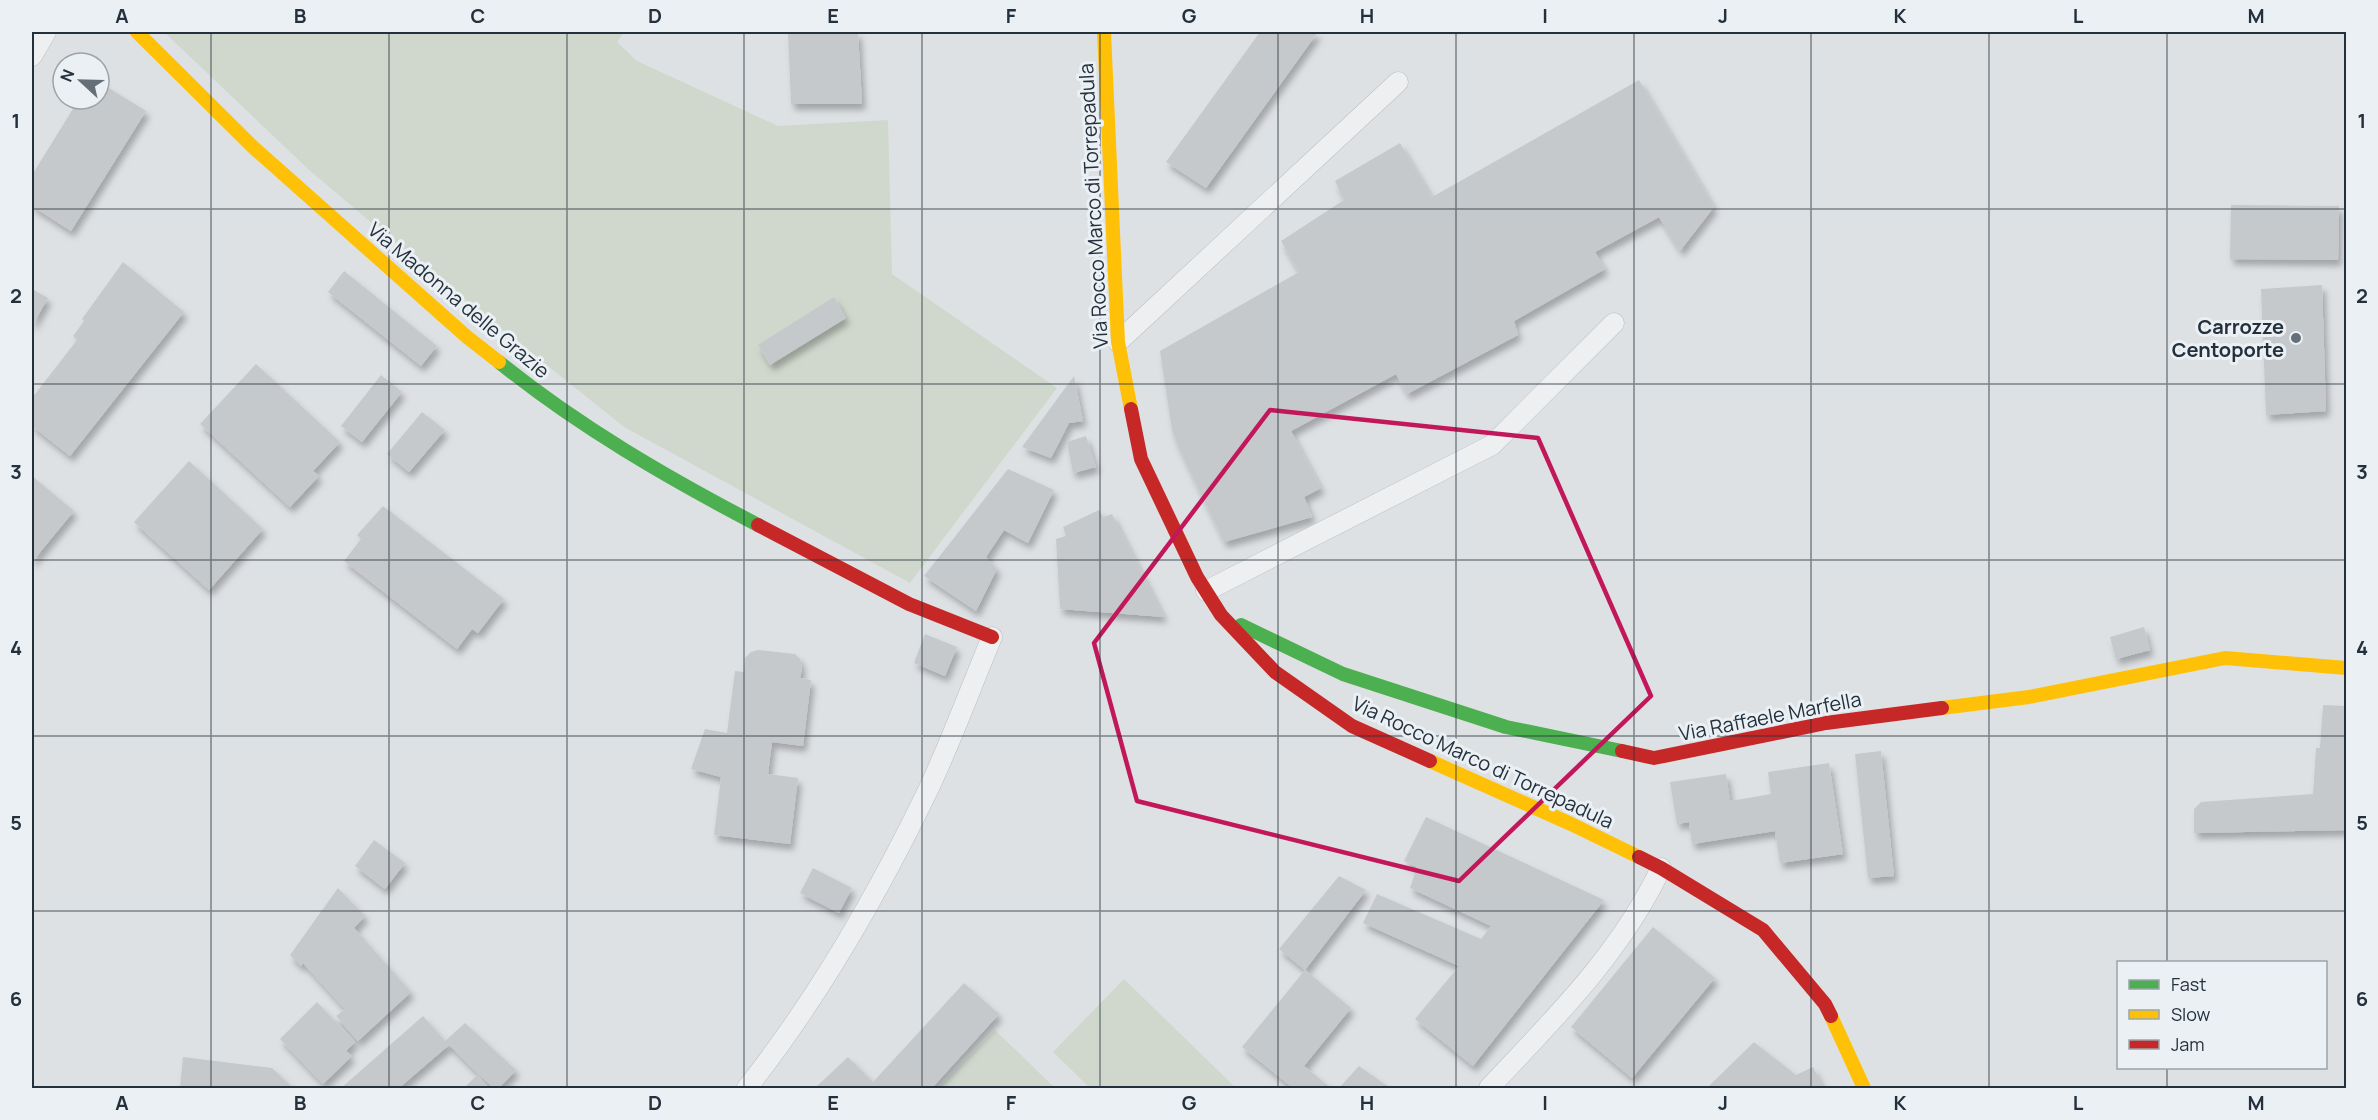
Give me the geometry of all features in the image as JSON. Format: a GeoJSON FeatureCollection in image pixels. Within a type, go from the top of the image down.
{"type":"FeatureCollection","features":[{"type":"Feature","properties":{"kind":"street","name":"Via Madonna delle Grazie"},"geometry":{"type":"LineString","coordinates":[[137,32],[254,148],[467,337],[528,385],[632,454],[739,515],[909,603],[992,637]]}},
{"type":"Feature","properties":{"kind":"street","name":"Via Rocco Marco di Torrepadula"},"geometry":{"type":"LineString","coordinates":[[1104,32],[1118,342],[1142,459],[1197,577],[1221,615],[1275,672],[1352,726],[1571,824],[1661,868],[1763,930],[1825,1004],[1864,1089]]}},
{"type":"Feature","properties":{"kind":"street","name":"Via Raffaele Marfella"},"geometry":{"type":"LineString","coordinates":[[1221,615],[1342,674],[1506,727],[1654,758],[1826,723],[2029,697],[2225,658],[2346,668]]}},
{"type":"Feature","properties":{"kind":"lane"},"geometry":{"type":"LineString","coordinates":[[32,56],[46,32]]}},
{"type":"Feature","properties":{"kind":"lane"},"geometry":{"type":"LineString","coordinates":[[1118,342],[1398,82]]}},
{"type":"Feature","properties":{"kind":"lane"},"geometry":{"type":"LineString","coordinates":[[1206,591],[1492,445],[1614,323]]}},
{"type":"Feature","properties":{"kind":"lane"},"geometry":{"type":"LineString","coordinates":[[747,1089],[775,1054],[856,926],[929,788],[992,637]]}},
{"type":"Feature","properties":{"kind":"lane"},"geometry":{"type":"LineString","coordinates":[[1489,1089],[1591,978],[1651,889],[1661,868]]}},
{"type":"Feature","properties":{"kind":"highlighted area"},"geometry":{"type":"Polygon","coordinates":[[[1270,410],[1538,438],[1651,696],[1459,881],[1137,801],[1094,643],[1270,410]]]}},
{"type":"Feature","properties":{"kind":"shaded area"},"geometry":{"type":"Polygon","coordinates":[[[164,32],[624,32],[617,42],[637,61],[778,126],[888,120],[892,274],[1057,388],[910,583],[624,427],[407,253],[308,169],[164,32]]]}},
{"type":"Feature","properties":{"kind":"shaded area"},"geometry":{"type":"Polygon","coordinates":[[[1124,979],[1236,1088],[1090,1088],[1053,1052],[1124,979]]]}},
{"type":"Feature","properties":{"kind":"shaded area"},"geometry":{"type":"Polygon","coordinates":[[[995,1030],[1055,1088],[938,1088],[995,1030]]]}},
{"type":"Feature","properties":{"kind":"building"},"geometry":{"type":"Polygon","coordinates":[[[788,32],[858,32],[862,104],[791,104],[788,32]]]}},
{"type":"Feature","properties":{"kind":"building"},"geometry":{"type":"Polygon","coordinates":[[[1260,32],[1318,32],[1206,188],[1166,162],[1260,32]]]}},
{"type":"Feature","properties":{"kind":"building"},"geometry":{"type":"Polygon","coordinates":[[[1639,80],[1714,207],[1680,251],[1659,217],[1595,252],[1605,269],[1514,321],[1518,335],[1407,394],[1396,374],[1291,431],[1321,488],[1304,497],[1312,517],[1224,542],[1172,430],[1160,351],[1299,272],[1281,241],[1344,200],[1335,181],[1400,143],[1432,197],[1639,80]]]}},
{"type":"Feature","properties":{"kind":"building"},"geometry":{"type":"Polygon","coordinates":[[[111,89],[146,111],[71,231],[32,206],[32,175],[72,111],[111,111],[111,89]]]}},
{"type":"Feature","properties":{"kind":"building"},"geometry":{"type":"Polygon","coordinates":[[[2231,205],[2339,206],[2338,260],[2230,259],[2231,205]]]}},
{"type":"Feature","properties":{"kind":"building"},"geometry":{"type":"Polygon","coordinates":[[[123,262],[184,312],[70,456],[32,426],[32,398],[77,340],[73,336],[84,321],[82,319],[123,262]]]}},
{"type":"Feature","properties":{"kind":"building"},"geometry":{"type":"Polygon","coordinates":[[[344,271],[437,346],[421,366],[328,292],[344,271]]]}},
{"type":"Feature","properties":{"kind":"building"},"geometry":{"type":"Polygon","coordinates":[[[2322,285],[2326,411],[2266,415],[2261,289],[2322,285]]]}},
{"type":"Feature","properties":{"kind":"building"},"geometry":{"type":"Polygon","coordinates":[[[32,289],[48,298],[32,326],[32,289]]]}},
{"type":"Feature","properties":{"kind":"building"},"geometry":{"type":"Polygon","coordinates":[[[834,297],[846,318],[770,365],[758,345],[834,297]]]}},
{"type":"Feature","properties":{"kind":"building"},"geometry":{"type":"Polygon","coordinates":[[[256,364],[340,442],[313,471],[319,476],[290,507],[200,424],[256,364]]]}},
{"type":"Feature","properties":{"kind":"building"},"geometry":{"type":"Polygon","coordinates":[[[381,375],[402,392],[362,442],[341,426],[381,375]]]}},
{"type":"Feature","properties":{"kind":"building"},"geometry":{"type":"Polygon","coordinates":[[[1074,376],[1083,421],[1069,423],[1051,458],[1022,447],[1074,376]]]}},
{"type":"Feature","properties":{"kind":"building"},"geometry":{"type":"Polygon","coordinates":[[[422,412],[445,430],[409,472],[387,454],[422,412]]]}},
{"type":"Feature","properties":{"kind":"building"},"geometry":{"type":"Polygon","coordinates":[[[1086,436],[1096,467],[1073,473],[1067,442],[1086,436]]]}},
{"type":"Feature","properties":{"kind":"building"},"geometry":{"type":"Polygon","coordinates":[[[189,461],[263,529],[209,590],[134,522],[189,461]]]}},
{"type":"Feature","properties":{"kind":"building"},"geometry":{"type":"Polygon","coordinates":[[[1008,469],[1054,490],[1028,543],[1004,530],[986,557],[997,569],[976,611],[924,576],[1008,469]]]}},
{"type":"Feature","properties":{"kind":"building"},"geometry":{"type":"Polygon","coordinates":[[[32,476],[74,511],[32,562],[32,476]]]}},
{"type":"Feature","properties":{"kind":"building"},"geometry":{"type":"Polygon","coordinates":[[[383,506],[504,599],[478,633],[472,629],[457,649],[344,561],[361,539],[357,535],[383,506]]]}},
{"type":"Feature","properties":{"kind":"building"},"geometry":{"type":"Polygon","coordinates":[[[1099,510],[1103,517],[1112,514],[1164,617],[1060,609],[1056,539],[1066,536],[1063,527],[1099,510]]]}},
{"type":"Feature","properties":{"kind":"building"},"geometry":{"type":"Polygon","coordinates":[[[2144,627],[2150,650],[2116,659],[2110,637],[2144,627]]]}},
{"type":"Feature","properties":{"kind":"building"},"geometry":{"type":"Polygon","coordinates":[[[925,634],[957,647],[945,676],[914,663],[925,634]]]}},
{"type":"Feature","properties":{"kind":"building"},"geometry":{"type":"Polygon","coordinates":[[[758,650],[795,654],[800,659],[802,669],[800,678],[811,680],[803,746],[772,742],[768,774],[798,778],[790,844],[714,835],[721,777],[691,769],[705,729],[727,733],[735,671],[744,672],[745,658],[751,652],[758,650]]]}},
{"type":"Feature","properties":{"kind":"building"},"geometry":{"type":"Polygon","coordinates":[[[2323,705],[2346,706],[2346,830],[2194,833],[2194,809],[2201,802],[2313,794],[2316,748],[2320,748],[2323,705]]]}},
{"type":"Feature","properties":{"kind":"building"},"geometry":{"type":"Polygon","coordinates":[[[1881,751],[1894,876],[1868,878],[1855,754],[1881,751]]]}},
{"type":"Feature","properties":{"kind":"building"},"geometry":{"type":"Polygon","coordinates":[[[1829,763],[1843,854],[1780,863],[1775,831],[1692,844],[1689,822],[1677,824],[1670,782],[1726,774],[1730,801],[1771,794],[1768,772],[1829,763]]]}},
{"type":"Feature","properties":{"kind":"building"},"geometry":{"type":"Polygon","coordinates":[[[1426,817],[1604,900],[1473,1066],[1415,1019],[1459,966],[1363,923],[1377,894],[1481,939],[1491,926],[1410,888],[1417,867],[1404,861],[1426,817]]]}},
{"type":"Feature","properties":{"kind":"building"},"geometry":{"type":"Polygon","coordinates":[[[374,840],[405,863],[385,889],[355,866],[374,840]]]}},
{"type":"Feature","properties":{"kind":"building"},"geometry":{"type":"Polygon","coordinates":[[[813,868],[852,888],[839,913],[800,893],[813,868]]]}},
{"type":"Feature","properties":{"kind":"building"},"geometry":{"type":"Polygon","coordinates":[[[1339,876],[1366,890],[1305,970],[1279,949],[1339,876]]]}},
{"type":"Feature","properties":{"kind":"building"},"geometry":{"type":"Polygon","coordinates":[[[338,888],[365,916],[354,928],[411,992],[358,1041],[336,1016],[345,1009],[303,963],[301,966],[290,955],[338,888]]]}},
{"type":"Feature","properties":{"kind":"building"},"geometry":{"type":"Polygon","coordinates":[[[1653,927],[1715,978],[1632,1078],[1571,1027],[1653,927]]]}},
{"type":"Feature","properties":{"kind":"building"},"geometry":{"type":"Polygon","coordinates":[[[1305,970],[1351,1008],[1304,1066],[1331,1088],[1293,1088],[1242,1047],[1305,970]]]}},
{"type":"Feature","properties":{"kind":"building"},"geometry":{"type":"Polygon","coordinates":[[[964,983],[999,1014],[932,1088],[815,1088],[848,1057],[873,1082],[964,983]]]}},
{"type":"Feature","properties":{"kind":"building"},"geometry":{"type":"Polygon","coordinates":[[[317,1002],[355,1042],[346,1051],[352,1056],[323,1084],[280,1039],[317,1002]]]}},
{"type":"Feature","properties":{"kind":"building"},"geometry":{"type":"Polygon","coordinates":[[[423,1016],[445,1041],[465,1023],[516,1070],[499,1088],[493,1088],[449,1045],[399,1088],[341,1088],[423,1016]]]}},
{"type":"Feature","properties":{"kind":"building"},"geometry":{"type":"Polygon","coordinates":[[[1754,1042],[1796,1075],[1813,1067],[1823,1088],[1707,1088],[1754,1042]]]}},
{"type":"Feature","properties":{"kind":"building"},"geometry":{"type":"Polygon","coordinates":[[[183,1057],[272,1068],[293,1088],[180,1088],[183,1057]]]}},
{"type":"Feature","properties":{"kind":"building"},"geometry":{"type":"Polygon","coordinates":[[[1359,1066],[1390,1088],[1339,1088],[1359,1066]]]}},
{"type":"Feature","properties":{"kind":"building"},"geometry":{"type":"Polygon","coordinates":[[[477,1075],[489,1088],[464,1088],[477,1075]]]}},
{"type":"Feature","properties":{"kind":"traffic: fast"},"geometry":{"type":"LineString","coordinates":[[499,362],[560,408],[624,450],[758,525]]}},
{"type":"Feature","properties":{"kind":"traffic: fast"},"geometry":{"type":"LineString","coordinates":[[1241,625],[1343,674],[1506,727],[1622,751]]}},
{"type":"Feature","properties":{"kind":"traffic: slow"},"geometry":{"type":"LineString","coordinates":[[137,32],[254,148],[467,337],[499,362]]}},
{"type":"Feature","properties":{"kind":"traffic: slow"},"geometry":{"type":"LineString","coordinates":[[1104,32],[1118,342],[1131,409]]}},
{"type":"Feature","properties":{"kind":"traffic: slow"},"geometry":{"type":"LineString","coordinates":[[1942,708],[2029,697],[2225,658],[2346,668]]}},
{"type":"Feature","properties":{"kind":"traffic: slow"},"geometry":{"type":"LineString","coordinates":[[1430,761],[1639,857]]}},
{"type":"Feature","properties":{"kind":"traffic: slow"},"geometry":{"type":"LineString","coordinates":[[1831,1016],[1864,1088]]}},
{"type":"Feature","properties":{"kind":"traffic: jam"},"geometry":{"type":"LineString","coordinates":[[1131,409],[1141,459],[1197,577],[1221,615],[1275,672],[1352,726],[1430,761]]}},
{"type":"Feature","properties":{"kind":"traffic: jam"},"geometry":{"type":"LineString","coordinates":[[758,525],[909,604],[992,637]]}},
{"type":"Feature","properties":{"kind":"traffic: jam"},"geometry":{"type":"LineString","coordinates":[[1622,751],[1654,758],[1826,723],[1942,708]]}},
{"type":"Feature","properties":{"kind":"traffic: jam"},"geometry":{"type":"LineString","coordinates":[[1639,857],[1763,930],[1825,1004],[1831,1016]]}},
{"type":"Feature","properties":{"kind":"place","name":"Carrozze Centoporte"},"geometry":{"type":"Point","coordinates":[2296,338]}}]}
